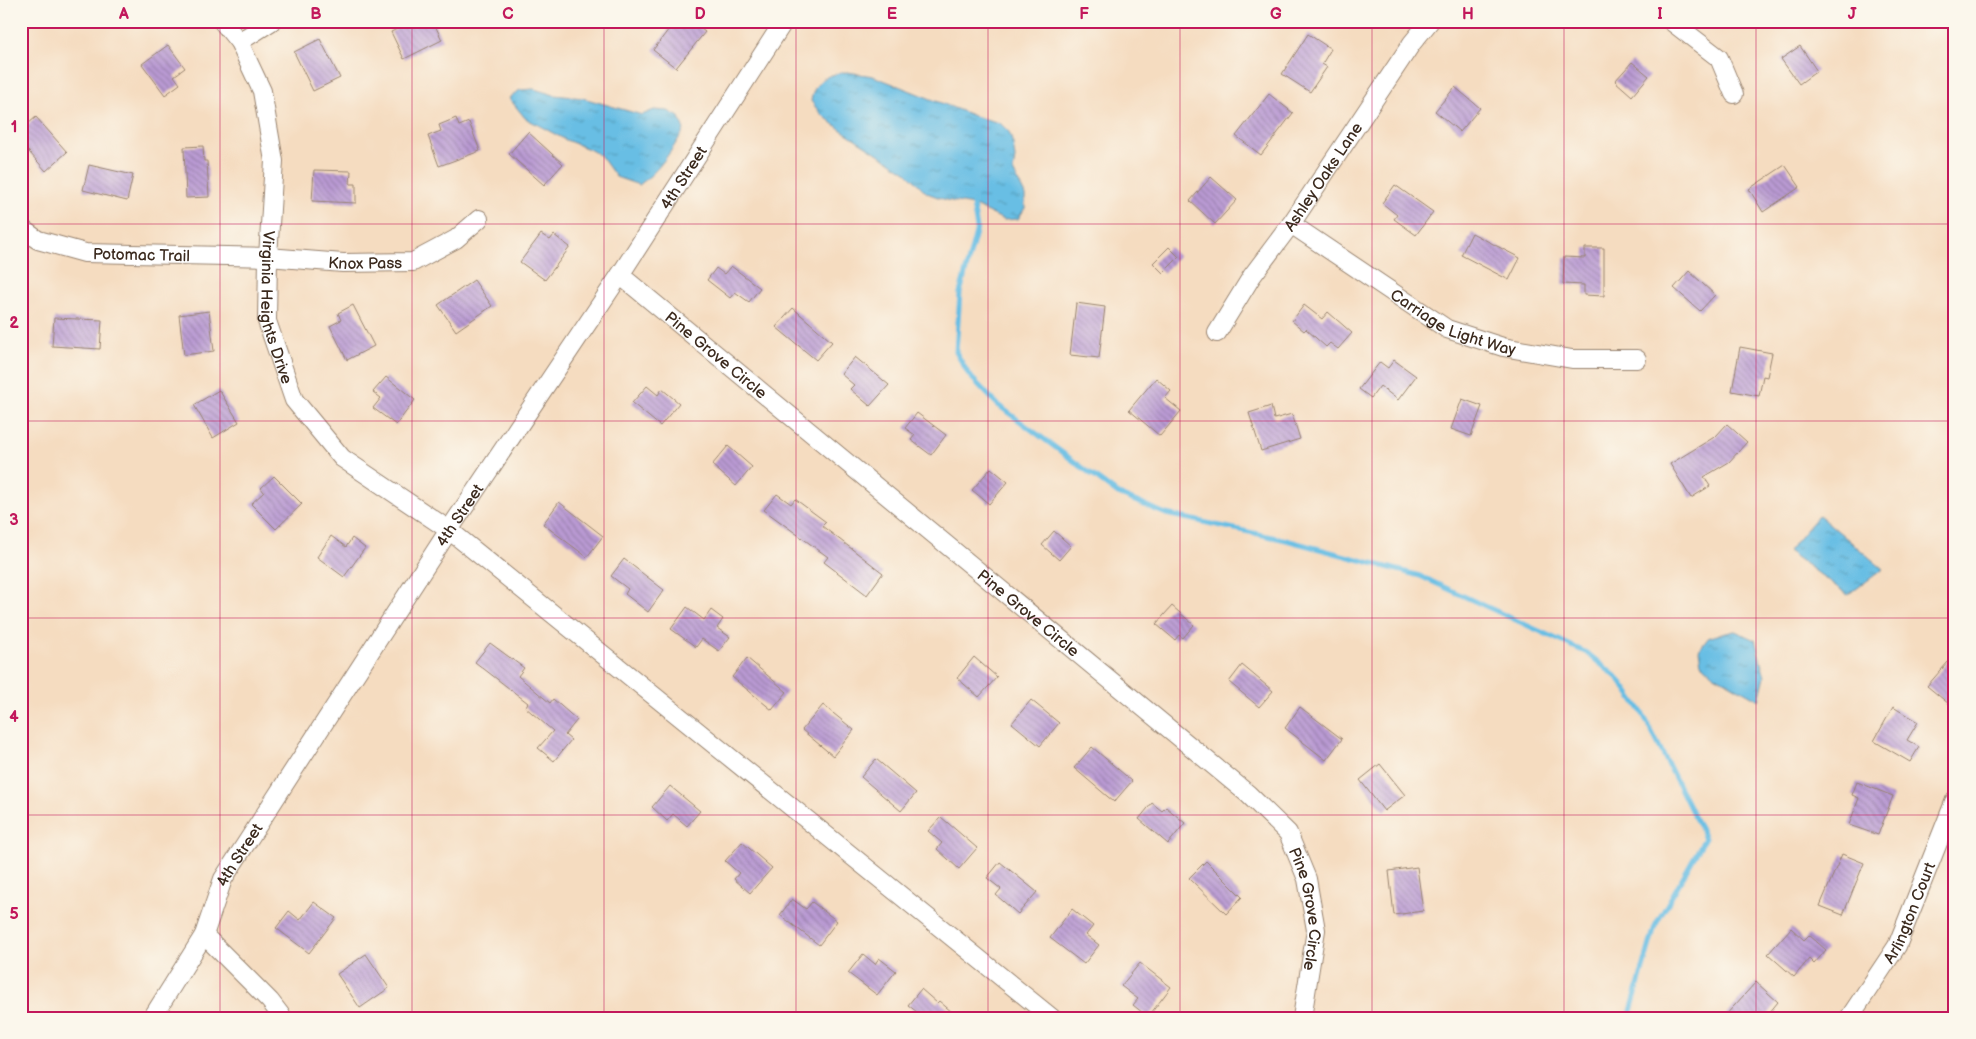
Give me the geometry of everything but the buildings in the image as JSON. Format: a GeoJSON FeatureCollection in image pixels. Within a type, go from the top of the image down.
{"type":"FeatureCollection","features":[{"type":"Feature","properties":{"kind":"street","name":"Virginia Heights Drive"},"geometry":{"type":"LineString","coordinates":[[222,21],[239,42],[262,91],[274,161],[268,257],[267,321],[294,400],[342,458],[449,530]]}},
{"type":"Feature","properties":{"kind":"street"},"geometry":{"type":"LineString","coordinates":[[239,42],[272,21]]}},
{"type":"Feature","properties":{"kind":"street","name":"4th Street"},"geometry":{"type":"LineString","coordinates":[[152,1018],[204,935],[224,879],[449,530],[620,275],[784,21]]}},
{"type":"Feature","properties":{"kind":"street","name":"Ashley Oaks Lane"},"geometry":{"type":"LineString","coordinates":[[1217,333],[1252,276],[1291,224],[1412,43],[1430,21]]}},
{"type":"Feature","properties":{"kind":"street"},"geometry":{"type":"LineString","coordinates":[[1671,21],[1719,58],[1734,94]]}},
{"type":"Feature","properties":{"kind":"street","name":"Knox Pass"},"geometry":{"type":"LineString","coordinates":[[268,257],[343,263],[414,262],[456,239],[479,219]]}},
{"type":"Feature","properties":{"kind":"street","name":"Carriage Light Way"},"geometry":{"type":"LineString","coordinates":[[1291,224],[1447,330],[1503,347],[1572,358],[1637,358]]}},
{"type":"Feature","properties":{"kind":"street","name":"Potomac Trail"},"geometry":{"type":"LineString","coordinates":[[21,228],[38,240],[85,253],[268,257]]}},
{"type":"Feature","properties":{"kind":"street","name":"Pine Grove Circle"},"geometry":{"type":"LineString","coordinates":[[620,275],[1248,794],[1288,833],[1307,879],[1316,930],[1302,1018]]}},
{"type":"Feature","properties":{"kind":"street"},"geometry":{"type":"LineString","coordinates":[[449,530],[1052,1018]]}},
{"type":"Feature","properties":{"kind":"street","name":"Arlington Court"},"geometry":{"type":"LineString","coordinates":[[1848,1018],[1897,946],[1955,800]]}},
{"type":"Feature","properties":{"kind":"street"},"geometry":{"type":"LineString","coordinates":[[204,935],[270,1001],[283,1018]]}},
{"type":"Feature","properties":{"kind":"water"},"geometry":{"type":"Polygon","coordinates":[[[847,72],[873,76],[974,116],[1000,123],[1009,132],[1015,158],[1013,171],[1025,195],[1025,208],[1018,219],[1004,220],[973,205],[946,200],[927,193],[906,172],[840,129],[820,113],[811,101],[815,88],[827,77],[847,72]]]}},
{"type":"Feature","properties":{"kind":"water"},"geometry":{"type":"Polygon","coordinates":[[[534,89],[554,95],[583,98],[642,115],[654,110],[668,111],[679,117],[684,130],[659,167],[639,185],[616,177],[601,156],[525,118],[509,98],[520,90],[534,89]]]}},
{"type":"Feature","properties":{"kind":"water"},"geometry":{"type":"Polygon","coordinates":[[[1819,515],[1883,569],[1848,595],[1788,551],[1819,515]]]}},
{"type":"Feature","properties":{"kind":"water"},"geometry":{"type":"Polygon","coordinates":[[[1735,631],[1755,640],[1765,676],[1759,700],[1713,674],[1701,663],[1699,650],[1709,637],[1735,631]]]}},
{"type":"Feature","properties":{"kind":"waterway"},"geometry":{"type":"LineString","coordinates":[[973,205],[977,228],[960,293],[956,352],[969,375],[998,405],[1118,494],[1166,514],[1286,540],[1420,576],[1587,653],[1619,679],[1643,714],[1705,838],[1655,926],[1629,1018]]}}]}
